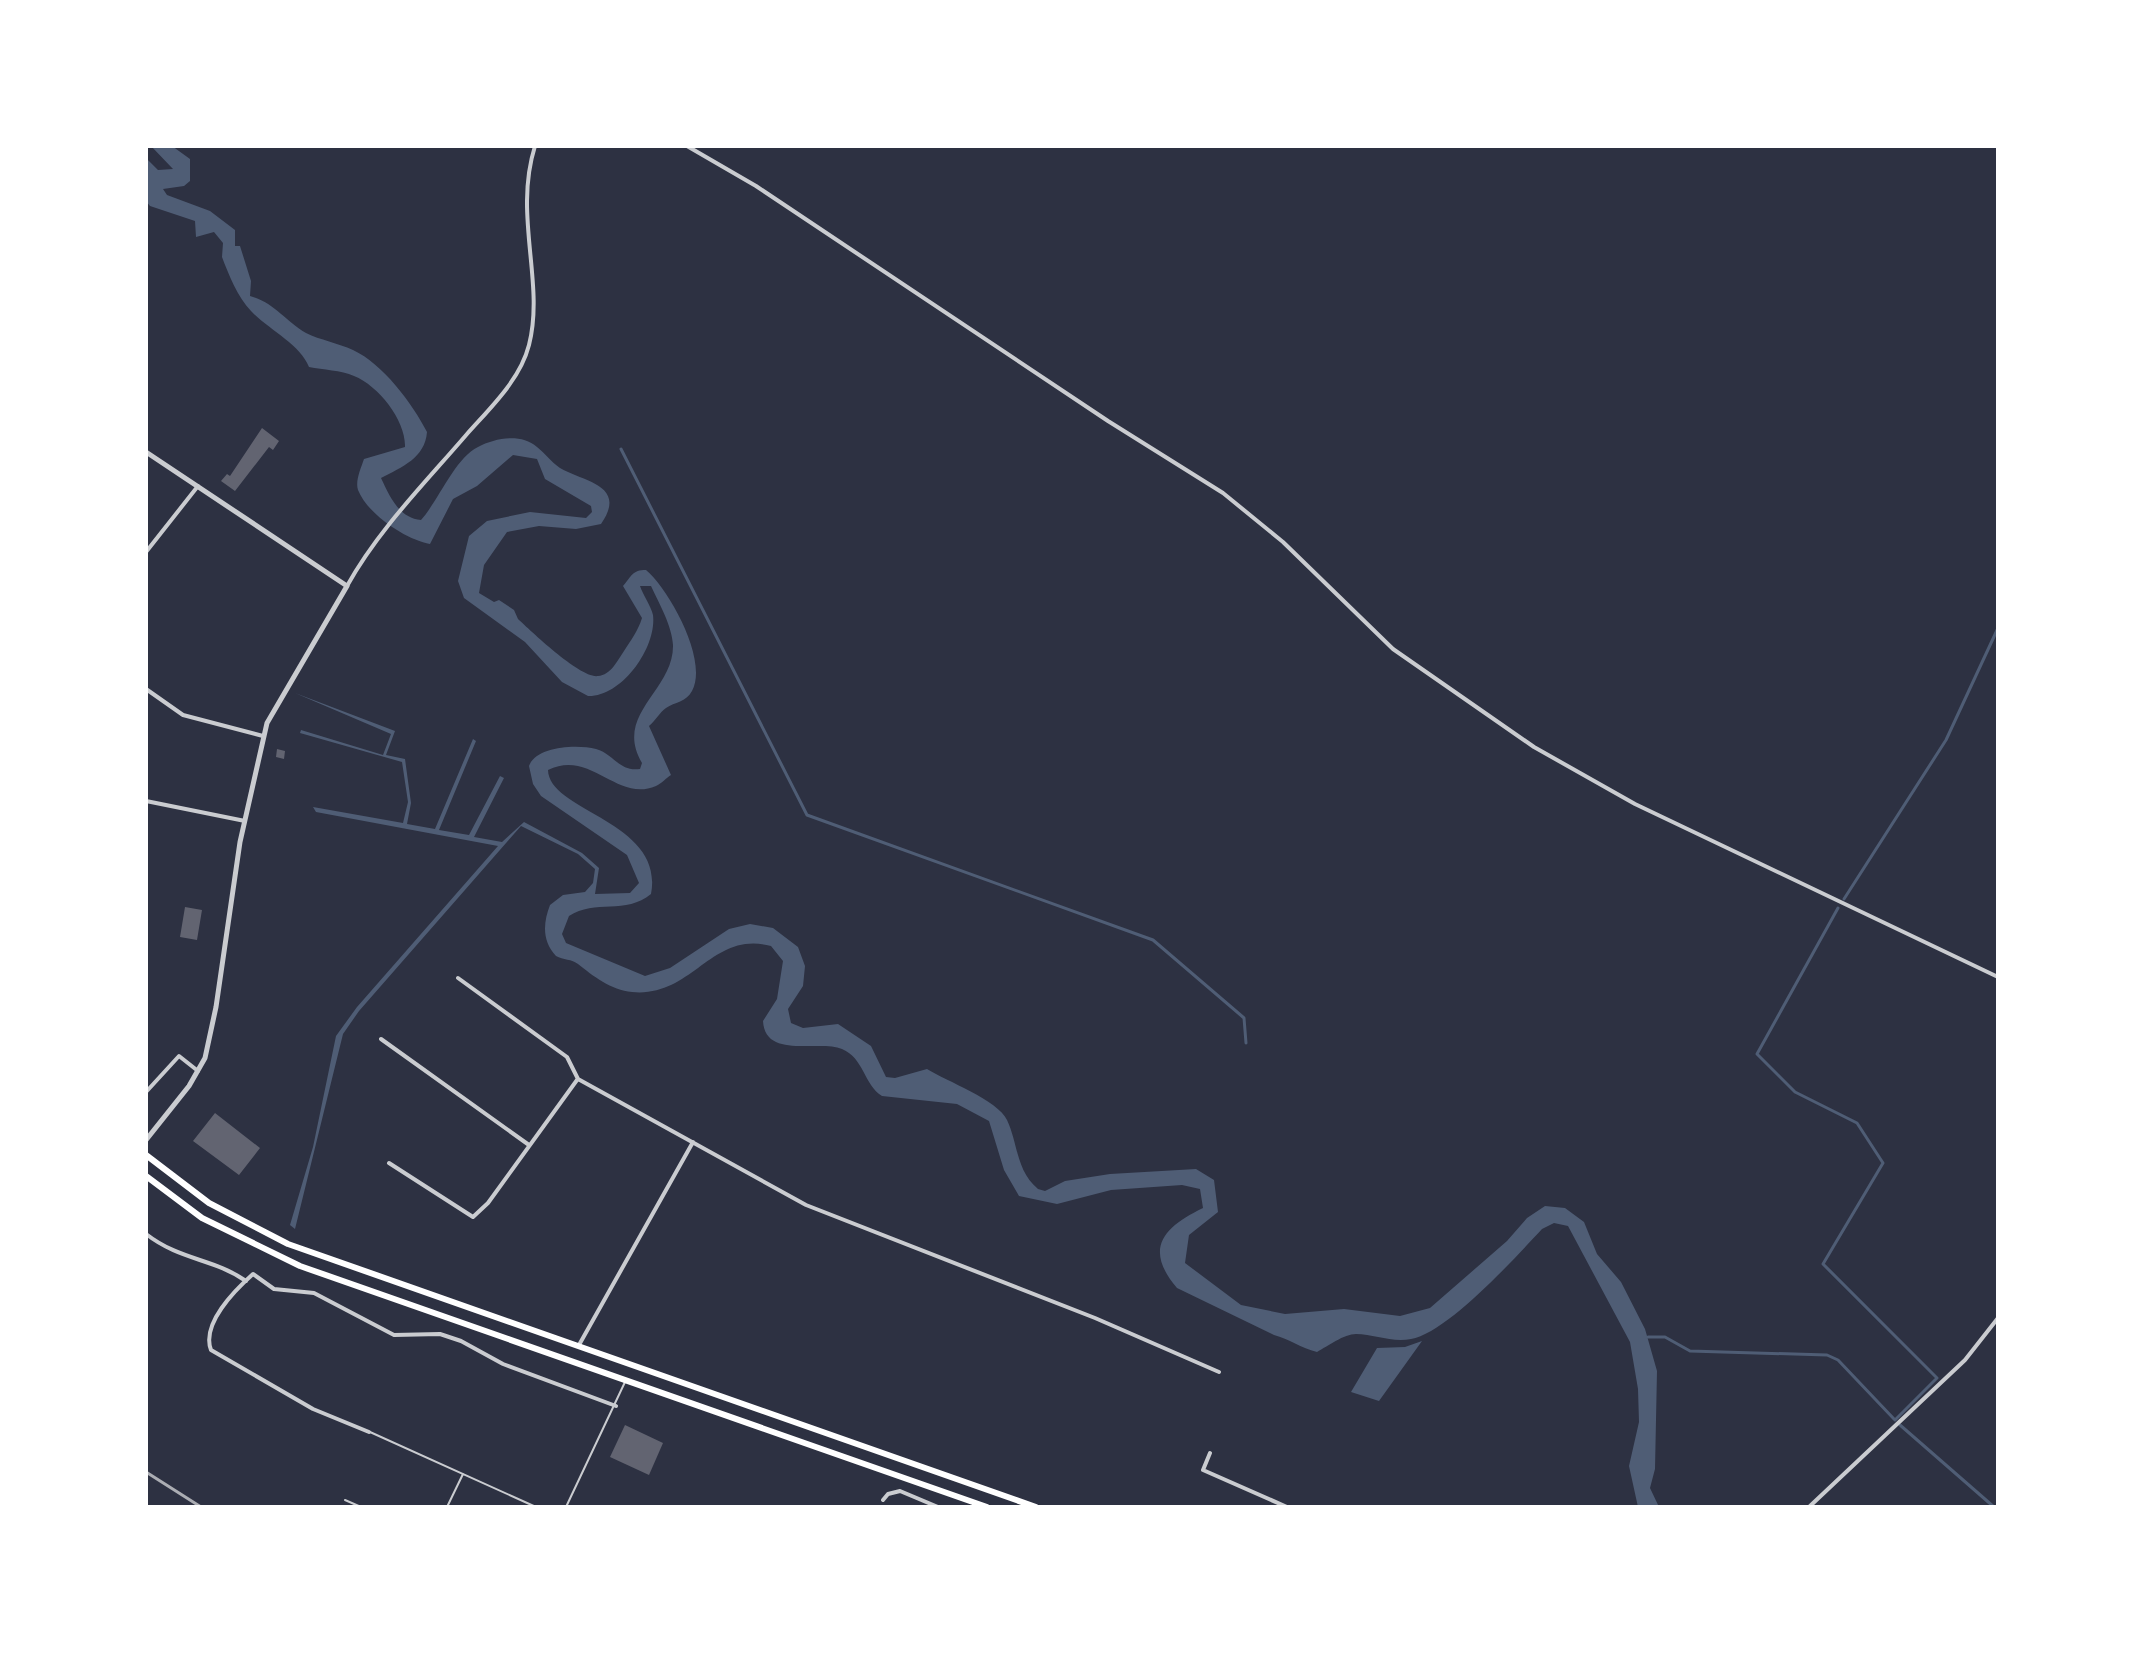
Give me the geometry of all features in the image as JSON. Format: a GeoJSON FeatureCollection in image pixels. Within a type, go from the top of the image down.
{"type":"FeatureCollection","features":[{"type":"Feature","properties":{"kind":"main road"},"geometry":{"type":"LineString","coordinates":[[146,1155],[209,1203],[288,1244],[1036,1507]]}},
{"type":"Feature","properties":{"kind":"main road"},"geometry":{"type":"LineString","coordinates":[[146,1176],[202,1218],[274,1255],[987,1507]]}},
{"type":"Feature","properties":{"kind":"street"},"geometry":{"type":"LineString","coordinates":[[146,1140],[199,1072],[212,1032],[245,821],[263,736],[273,711],[347,586],[401,511],[504,392],[529,345],[532,319],[526,186],[535,146]]}},
{"type":"Feature","properties":{"kind":"street"},"geometry":{"type":"LineString","coordinates":[[687,146],[756,186],[1108,421],[1223,493],[1283,542],[1393,649],[1534,747],[1635,804],[1998,977]]}},
{"type":"Feature","properties":{"kind":"street"},"geometry":{"type":"LineString","coordinates":[[146,452],[347,586]]}},
{"type":"Feature","properties":{"kind":"street"},"geometry":{"type":"LineString","coordinates":[[146,552],[198,486]]}},
{"type":"Feature","properties":{"kind":"street"},"geometry":{"type":"LineString","coordinates":[[146,689],[183,715],[263,736]]}},
{"type":"Feature","properties":{"kind":"street"},"geometry":{"type":"LineString","coordinates":[[146,801],[245,821]]}},
{"type":"Feature","properties":{"kind":"street"},"geometry":{"type":"LineString","coordinates":[[458,978],[567,1057],[578,1079],[806,1205],[1095,1318],[1219,1372]]}},
{"type":"Feature","properties":{"kind":"street"},"geometry":{"type":"LineString","coordinates":[[381,1039],[530,1145]]}},
{"type":"Feature","properties":{"kind":"street"},"geometry":{"type":"LineString","coordinates":[[146,1092],[179,1056],[199,1072]]}},
{"type":"Feature","properties":{"kind":"street"},"geometry":{"type":"LineString","coordinates":[[389,1163],[473,1217],[480,1213],[578,1079]]}},
{"type":"Feature","properties":{"kind":"street"},"geometry":{"type":"LineString","coordinates":[[578,1347],[693,1142]]}},
{"type":"Feature","properties":{"kind":"street"},"geometry":{"type":"LineString","coordinates":[[146,1234],[180,1256],[231,1271],[246,1281]]}},
{"type":"Feature","properties":{"kind":"street"},"geometry":{"type":"LineString","coordinates":[[369,1432],[313,1409],[211,1350],[207,1340],[209,1330],[253,1274],[274,1289],[314,1293],[394,1335],[440,1334],[461,1341],[503,1364],[616,1406]]}},
{"type":"Feature","properties":{"kind":"street"},"geometry":{"type":"LineString","coordinates":[[1809,1507],[1965,1360],[1998,1318]]}},
{"type":"Feature","properties":{"kind":"street"},"geometry":{"type":"LineString","coordinates":[[1210,1453],[1203,1470],[1287,1507]]}},
{"type":"Feature","properties":{"kind":"street"},"geometry":{"type":"LineString","coordinates":[[883,1500],[888,1494],[900,1491],[938,1507]]}},
{"type":"Feature","properties":{"kind":"lane"},"geometry":{"type":"LineString","coordinates":[[566,1507],[626,1380]]}},
{"type":"Feature","properties":{"kind":"lane"},"geometry":{"type":"LineString","coordinates":[[369,1432],[536,1507]]}},
{"type":"Feature","properties":{"kind":"lane"},"geometry":{"type":"LineString","coordinates":[[447,1507],[464,1473]]}},
{"type":"Feature","properties":{"kind":"lane"},"geometry":{"type":"LineString","coordinates":[[345,1500],[361,1507]]}},
{"type":"Feature","properties":{"kind":"water"},"geometry":{"type":"Polygon","coordinates":[[[151,146],[172,146],[190,159],[190,181],[184,186],[163,189],[167,195],[210,211],[235,230],[235,246],[240,246],[251,281],[250,296],[273,307],[306,333],[364,356],[386,374],[413,409],[427,432],[422,449],[411,461],[381,478],[401,511],[421,520],[470,452],[508,438],[531,443],[560,468],[591,482],[606,493],[608,511],[601,524],[576,529],[539,526],[507,532],[484,565],[479,593],[494,602],[499,600],[514,610],[518,619],[556,653],[580,670],[598,676],[613,667],[642,618],[623,586],[633,574],[646,570],[675,608],[691,644],[696,678],[690,695],[666,708],[649,726],[671,775],[658,785],[642,789],[629,788],[578,766],[563,765],[548,770],[553,784],[566,797],[625,834],[641,850],[651,869],[651,894],[631,904],[589,908],[569,916],[562,934],[566,943],[645,976],[670,968],[729,929],[750,924],[773,928],[798,947],[805,966],[803,986],[788,1009],[791,1023],[803,1028],[838,1024],[871,1046],[886,1077],[895,1078],[927,1069],[993,1105],[1007,1120],[1025,1174],[1038,1189],[1045,1191],[1065,1181],[1110,1174],[1196,1169],[1214,1180],[1218,1212],[1189,1235],[1185,1263],[1241,1305],[1285,1314],[1344,1309],[1400,1316],[1430,1308],[1507,1241],[1527,1218],[1545,1206],[1565,1208],[1584,1222],[1597,1254],[1621,1282],[1645,1329],[1657,1371],[1655,1469],[1650,1488],[1659,1507],[1638,1507],[1629,1466],[1639,1422],[1638,1389],[1630,1342],[1568,1226],[1554,1223],[1542,1229],[1480,1293],[1426,1334],[1404,1340],[1351,1335],[1317,1352],[1306,1348],[1177,1288],[1167,1274],[1161,1261],[1163,1240],[1178,1223],[1203,1208],[1200,1189],[1182,1185],[1111,1190],[1057,1204],[1019,1196],[1004,1170],[989,1121],[957,1104],[882,1096],[871,1085],[855,1059],[842,1049],[795,1046],[773,1040],[766,1033],[763,1021],[777,999],[783,961],[771,946],[750,944],[733,947],[671,985],[653,991],[632,992],[596,978],[576,962],[556,956],[545,932],[550,905],[563,895],[585,892],[593,883],[595,869],[578,854],[521,826],[359,1011],[343,1034],[295,1229],[290,1225],[313,1147],[336,1036],[357,1007],[498,846],[316,812],[313,807],[403,823],[408,802],[402,762],[300,733],[301,730],[383,755],[391,734],[295,693],[395,731],[386,755],[405,759],[411,803],[407,824],[435,829],[473,739],[476,741],[439,830],[469,835],[500,776],[504,778],[474,837],[502,842],[524,822],[582,853],[599,868],[595,894],[630,893],[639,883],[627,855],[541,796],[533,784],[529,766],[540,754],[558,748],[578,747],[596,749],[627,768],[640,769],[642,763],[635,746],[635,730],[639,716],[671,661],[673,645],[665,615],[651,586],[640,586],[653,615],[653,628],[643,655],[625,679],[613,688],[588,696],[562,682],[525,642],[464,598],[458,581],[469,536],[487,521],[530,512],[586,518],[592,512],[591,506],[545,479],[537,459],[513,455],[477,486],[453,499],[430,544],[400,532],[379,517],[358,490],[358,479],[364,459],[405,447],[396,416],[381,396],[363,381],[343,372],[309,367],[299,351],[251,311],[230,278],[222,257],[223,243],[214,232],[196,237],[195,221],[150,206],[146,201],[146,158],[158,170],[173,169],[151,146]]]}},
{"type":"Feature","properties":{"kind":"water"},"geometry":{"type":"Polygon","coordinates":[[[1422,1341],[1379,1401],[1351,1392],[1377,1348],[1405,1347],[1422,1341]]]}},
{"type":"Feature","properties":{"kind":"building"},"geometry":{"type":"Polygon","coordinates":[[[262,428],[279,441],[273,450],[269,447],[235,491],[221,481],[227,474],[230,476],[262,428]]]}},
{"type":"Feature","properties":{"kind":"building"},"geometry":{"type":"Polygon","coordinates":[[[277,749],[285,751],[284,759],[276,757],[277,749]]]}},
{"type":"Feature","properties":{"kind":"building"},"geometry":{"type":"Polygon","coordinates":[[[185,907],[202,910],[197,940],[180,937],[185,907]]]}},
{"type":"Feature","properties":{"kind":"building"},"geometry":{"type":"Polygon","coordinates":[[[215,1113],[260,1148],[239,1175],[193,1141],[215,1113]]]}},
{"type":"Feature","properties":{"kind":"building"},"geometry":{"type":"Polygon","coordinates":[[[625,1425],[663,1443],[649,1475],[610,1457],[625,1425]]]}},
{"type":"Feature","properties":{"kind":"waterway"},"geometry":{"type":"LineString","coordinates":[[621,449],[807,815],[1153,940],[1244,1018],[1246,1043]]}},
{"type":"Feature","properties":{"kind":"waterway"},"geometry":{"type":"LineString","coordinates":[[1844,899],[1946,740],[1998,628]]}},
{"type":"Feature","properties":{"kind":"waterway"},"geometry":{"type":"LineString","coordinates":[[1838,908],[1757,1054],[1795,1092],[1857,1123],[1883,1163],[1823,1264],[1937,1378],[1895,1420]]}},
{"type":"Feature","properties":{"kind":"waterway"},"geometry":{"type":"LineString","coordinates":[[1648,1337],[1665,1337],[1690,1351],[1827,1355],[1838,1360],[1894,1419]]}},
{"type":"Feature","properties":{"kind":"waterway"},"geometry":{"type":"LineString","coordinates":[[1900,1425],[1994,1507]]}},
{"type":"Feature","properties":{"kind":"railway"},"geometry":{"type":"LineString","coordinates":[[146,1472],[201,1507]]}}]}
